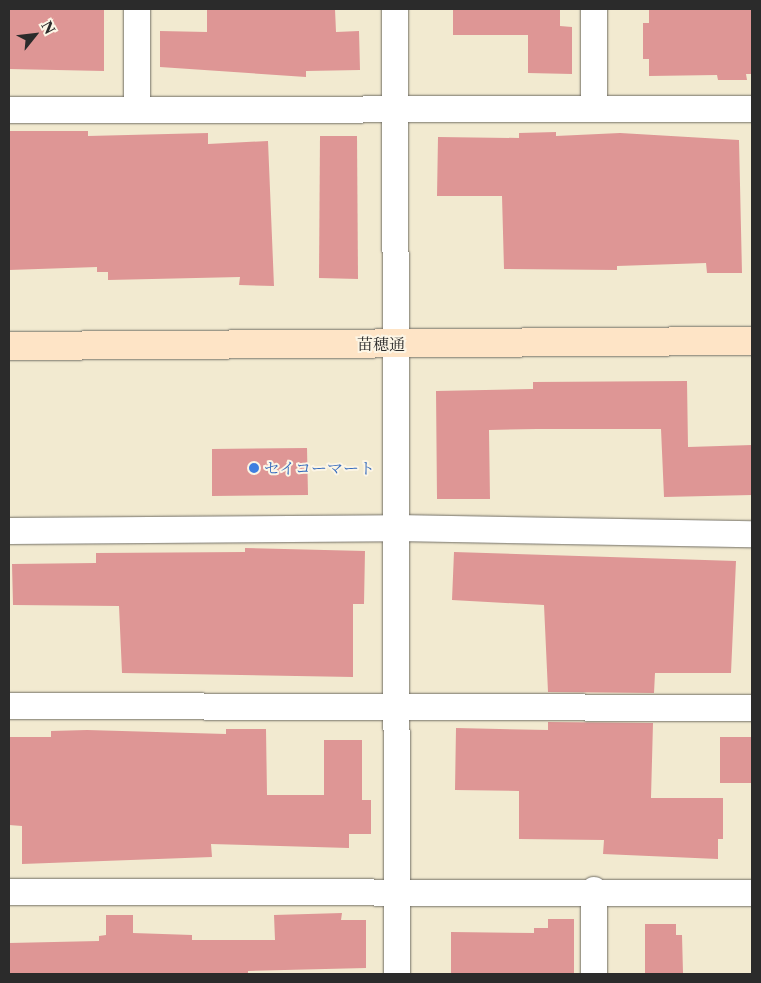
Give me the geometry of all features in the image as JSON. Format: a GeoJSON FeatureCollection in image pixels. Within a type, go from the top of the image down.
{"type":"FeatureCollection","features":[{"type":"Feature","properties":{"kind":"street"},"geometry":{"type":"LineString","coordinates":[[137,9],[137,110]]}},
{"type":"Feature","properties":{"kind":"street"},"geometry":{"type":"LineString","coordinates":[[395,9],[396,974]]}},
{"type":"Feature","properties":{"kind":"street"},"geometry":{"type":"LineString","coordinates":[[594,9],[594,108]]}},
{"type":"Feature","properties":{"kind":"street"},"geometry":{"type":"LineString","coordinates":[[9,110],[752,109]]}},
{"type":"Feature","properties":{"kind":"street","name":"苗穂通"},"geometry":{"type":"LineString","coordinates":[[9,346],[752,341]]}},
{"type":"Feature","properties":{"kind":"street"},"geometry":{"type":"LineString","coordinates":[[9,531],[396,528],[752,534]]}},
{"type":"Feature","properties":{"kind":"street"},"geometry":{"type":"LineString","coordinates":[[9,706],[752,708]]}},
{"type":"Feature","properties":{"kind":"street"},"geometry":{"type":"LineString","coordinates":[[594,890],[594,974]]}},
{"type":"Feature","properties":{"kind":"street"},"geometry":{"type":"LineString","coordinates":[[9,892],[594,890],[752,893]]}},
{"type":"Feature","properties":{"kind":"building"},"geometry":{"type":"Polygon","coordinates":[[[207,9],[335,9],[336,32],[359,31],[360,70],[306,71],[306,77],[160,67],[160,31],[207,32],[207,9]]]}},
{"type":"Feature","properties":{"kind":"building"},"geometry":{"type":"Polygon","coordinates":[[[453,9],[560,9],[560,26],[572,27],[572,74],[528,73],[528,35],[453,35],[453,9]]]}},
{"type":"Feature","properties":{"kind":"building"},"geometry":{"type":"Polygon","coordinates":[[[649,9],[752,9],[752,74],[746,74],[747,80],[718,80],[717,75],[649,76],[649,59],[643,59],[643,23],[649,23],[649,9]]]}},
{"type":"Feature","properties":{"kind":"building"},"geometry":{"type":"Polygon","coordinates":[[[9,10],[104,10],[104,71],[9,69],[9,10]]]}},
{"type":"Feature","properties":{"kind":"building"},"geometry":{"type":"Polygon","coordinates":[[[9,131],[88,131],[88,136],[208,133],[208,144],[268,141],[274,286],[239,285],[240,277],[108,280],[108,272],[97,272],[97,267],[9,270],[9,131]]]}},
{"type":"Feature","properties":{"kind":"building"},"geometry":{"type":"Polygon","coordinates":[[[556,132],[556,136],[620,133],[739,140],[742,273],[707,273],[706,263],[617,266],[617,270],[504,269],[502,196],[437,196],[438,137],[519,138],[519,133],[556,132]]]}},
{"type":"Feature","properties":{"kind":"building"},"geometry":{"type":"Polygon","coordinates":[[[320,136],[357,136],[358,279],[319,278],[320,136]]]}},
{"type":"Feature","properties":{"kind":"building"},"geometry":{"type":"Polygon","coordinates":[[[687,381],[688,447],[752,445],[752,495],[664,497],[661,429],[537,429],[489,430],[490,499],[437,499],[436,391],[533,389],[533,382],[687,381]]]}},
{"type":"Feature","properties":{"kind":"building"},"geometry":{"type":"Polygon","coordinates":[[[307,448],[308,495],[212,496],[212,449],[307,448]]]}},
{"type":"Feature","properties":{"kind":"building"},"geometry":{"type":"Polygon","coordinates":[[[245,548],[365,551],[364,604],[353,604],[353,677],[122,673],[119,606],[13,605],[12,564],[96,563],[96,553],[245,552],[245,548]]]}},
{"type":"Feature","properties":{"kind":"building"},"geometry":{"type":"Polygon","coordinates":[[[454,552],[736,561],[731,673],[655,673],[654,693],[548,692],[544,605],[452,600],[454,552]]]}},
{"type":"Feature","properties":{"kind":"building"},"geometry":{"type":"Polygon","coordinates":[[[548,722],[653,723],[651,798],[723,798],[723,839],[718,839],[718,859],[603,854],[604,840],[519,839],[519,791],[455,790],[456,728],[548,730],[548,722]]]}},
{"type":"Feature","properties":{"kind":"building"},"geometry":{"type":"Polygon","coordinates":[[[226,729],[266,729],[267,795],[324,795],[324,740],[362,740],[362,800],[371,800],[371,834],[349,834],[349,848],[211,844],[212,857],[22,864],[22,826],[9,825],[9,737],[51,737],[51,731],[87,730],[226,734],[226,729]]]}},
{"type":"Feature","properties":{"kind":"building"},"geometry":{"type":"Polygon","coordinates":[[[720,737],[752,737],[752,783],[720,783],[720,737]]]}},
{"type":"Feature","properties":{"kind":"building"},"geometry":{"type":"Polygon","coordinates":[[[342,913],[341,920],[366,920],[366,968],[248,971],[248,974],[9,974],[9,943],[99,941],[99,936],[106,935],[106,915],[133,915],[133,933],[192,935],[192,940],[275,940],[274,915],[342,913]]]}},
{"type":"Feature","properties":{"kind":"building"},"geometry":{"type":"Polygon","coordinates":[[[548,919],[574,919],[574,973],[451,974],[451,932],[534,933],[534,928],[548,928],[548,919]]]}},
{"type":"Feature","properties":{"kind":"building"},"geometry":{"type":"Polygon","coordinates":[[[645,924],[676,924],[676,935],[682,935],[683,973],[645,973],[645,924]]]}},
{"type":"Feature","properties":{"kind":"place","name":"セイコーマート"},"geometry":{"type":"Point","coordinates":[254,468]}}]}
